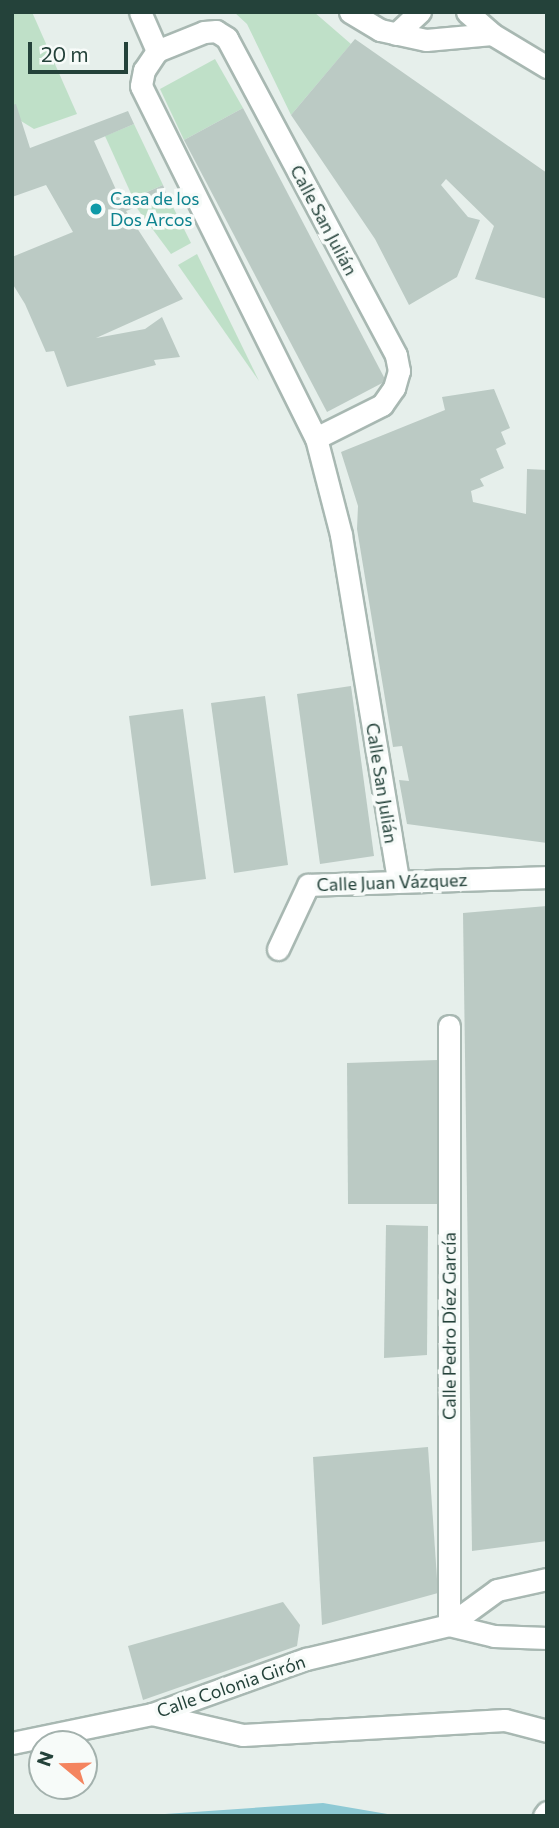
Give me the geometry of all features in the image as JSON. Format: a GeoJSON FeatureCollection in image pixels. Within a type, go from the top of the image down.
{"type":"FeatureCollection","features":[{"type":"Feature","properties":{"kind":"street"},"geometry":{"type":"LineString","coordinates":[[140,12],[157,51]]}},
{"type":"Feature","properties":{"kind":"street"},"geometry":{"type":"LineString","coordinates":[[350,12],[380,30],[426,40],[492,34]]}},
{"type":"Feature","properties":{"kind":"street"},"geometry":{"type":"LineString","coordinates":[[396,34],[420,12]]}},
{"type":"Feature","properties":{"kind":"street"},"geometry":{"type":"LineString","coordinates":[[467,12],[492,34],[547,67]]}},
{"type":"Feature","properties":{"kind":"street","name":"Calle San Julián"},"geometry":{"type":"LineString","coordinates":[[316,438],[382,405],[394,388],[399,371],[396,355],[227,38],[216,32],[204,32],[157,51],[144,70],[141,86],[316,438],[341,535],[398,881]]}},
{"type":"Feature","properties":{"kind":"street","name":"Calle Juan Vázquez"},"geometry":{"type":"LineString","coordinates":[[278,949],[307,885],[547,877]]}},
{"type":"Feature","properties":{"kind":"street","name":"Calle Pedro Díez García"},"geometry":{"type":"LineString","coordinates":[[449,1026],[449,1625]]}},
{"type":"Feature","properties":{"kind":"street","name":"Calle Colonia Girón"},"geometry":{"type":"LineString","coordinates":[[12,1743],[152,1714],[306,1658],[449,1625],[498,1590],[547,1579]]}},
{"type":"Feature","properties":{"kind":"street","name":"Calle Colonia Girón"},"geometry":{"type":"LineString","coordinates":[[449,1625],[494,1636],[547,1638]]}},
{"type":"Feature","properties":{"kind":"street"},"geometry":{"type":"LineString","coordinates":[[152,1714],[243,1735],[505,1720],[547,1731]]}},
{"type":"Feature","properties":{"kind":"green space"},"geometry":{"type":"Polygon","coordinates":[[[12,12],[32,12],[77,114],[34,129],[21,121],[12,105],[12,12]]]}},
{"type":"Feature","properties":{"kind":"green space"},"geometry":{"type":"Polygon","coordinates":[[[234,12],[314,12],[351,44],[291,115],[247,24],[234,12]]]}},
{"type":"Feature","properties":{"kind":"green space"},"geometry":{"type":"Polygon","coordinates":[[[215,59],[243,108],[184,140],[160,89],[215,59]]]}},
{"type":"Feature","properties":{"kind":"green space"},"geometry":{"type":"Polygon","coordinates":[[[134,124],[163,185],[133,198],[105,136],[134,124]]]}},
{"type":"Feature","properties":{"kind":"green space"},"geometry":{"type":"Polygon","coordinates":[[[167,195],[191,243],[171,254],[136,207],[167,195]]]}},
{"type":"Feature","properties":{"kind":"green space"},"geometry":{"type":"Polygon","coordinates":[[[197,254],[259,381],[178,265],[197,254]]]}},
{"type":"Feature","properties":{"kind":"water"},"geometry":{"type":"Polygon","coordinates":[[[323,1803],[399,1816],[136,1816],[323,1803]]]}},
{"type":"Feature","properties":{"kind":"building"},"geometry":{"type":"Polygon","coordinates":[[[355,39],[547,173],[547,299],[475,279],[494,226],[446,179],[441,185],[468,217],[480,220],[457,277],[409,305],[375,239],[291,115],[355,39]]]}},
{"type":"Feature","properties":{"kind":"building"},"geometry":{"type":"Polygon","coordinates":[[[16,104],[30,148],[128,111],[134,124],[94,141],[122,203],[163,185],[167,195],[126,211],[183,299],[96,338],[145,329],[162,317],[180,357],[154,360],[156,365],[67,387],[54,351],[46,352],[25,304],[12,283],[12,257],[73,232],[46,185],[12,197],[12,105],[16,104]]]}},
{"type":"Feature","properties":{"kind":"building"},"geometry":{"type":"Polygon","coordinates":[[[243,108],[386,381],[327,412],[184,140],[243,108]]]}},
{"type":"Feature","properties":{"kind":"building"},"geometry":{"type":"Polygon","coordinates":[[[494,389],[510,428],[501,432],[506,444],[496,449],[504,468],[480,479],[484,486],[471,491],[473,502],[526,514],[527,469],[547,470],[547,843],[407,824],[399,780],[409,781],[402,746],[393,747],[357,529],[358,506],[341,452],[445,410],[442,397],[494,389]]]}},
{"type":"Feature","properties":{"kind":"building"},"geometry":{"type":"Polygon","coordinates":[[[351,686],[374,856],[320,864],[297,694],[351,686]]]}},
{"type":"Feature","properties":{"kind":"building"},"geometry":{"type":"Polygon","coordinates":[[[265,696],[288,865],[234,873],[211,703],[265,696]]]}},
{"type":"Feature","properties":{"kind":"building"},"geometry":{"type":"Polygon","coordinates":[[[183,709],[206,879],[151,886],[129,716],[183,709]]]}},
{"type":"Feature","properties":{"kind":"building"},"geometry":{"type":"Polygon","coordinates":[[[547,906],[547,1541],[472,1551],[463,913],[547,906]]]}},
{"type":"Feature","properties":{"kind":"building"},"geometry":{"type":"Polygon","coordinates":[[[438,1060],[438,1204],[348,1204],[347,1063],[438,1060]]]}},
{"type":"Feature","properties":{"kind":"building"},"geometry":{"type":"Polygon","coordinates":[[[386,1225],[428,1226],[427,1355],[384,1358],[386,1225]]]}},
{"type":"Feature","properties":{"kind":"building"},"geometry":{"type":"Polygon","coordinates":[[[428,1447],[438,1593],[322,1625],[313,1457],[428,1447]]]}},
{"type":"Feature","properties":{"kind":"building"},"geometry":{"type":"Polygon","coordinates":[[[283,1602],[300,1625],[297,1646],[143,1700],[128,1646],[283,1602]]]}},
{"type":"Feature","properties":{"kind":"place","name":"Casa de los Dos Arcos"},"geometry":{"type":"Point","coordinates":[96,209]}}]}
